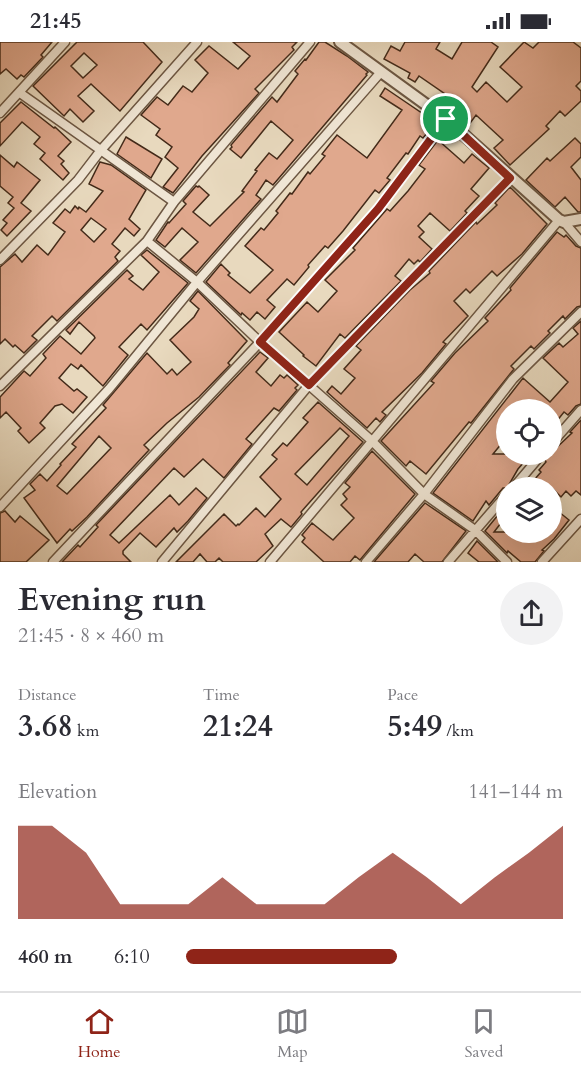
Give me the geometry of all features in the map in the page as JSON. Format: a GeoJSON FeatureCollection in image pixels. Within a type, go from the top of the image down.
{"type":"FeatureCollection","features":[{"type":"Feature","properties":{"kind":"street"},"geometry":{"type":"LineString","coordinates":[[0,113],[65,42]]}},
{"type":"Feature","properties":{"kind":"street"},"geometry":{"type":"LineString","coordinates":[[0,260],[78,180],[101,150],[196,42]]}},
{"type":"Feature","properties":{"kind":"street"},"geometry":{"type":"LineString","coordinates":[[0,386],[147,241],[174,202],[310,42]]}},
{"type":"Feature","properties":{"kind":"street"},"geometry":{"type":"LineString","coordinates":[[340,42],[446,119],[561,221],[581,242]]}},
{"type":"Feature","properties":{"kind":"street"},"geometry":{"type":"LineString","coordinates":[[0,507],[109,389],[197,282],[381,72]]}},
{"type":"Feature","properties":{"kind":"street"},"geometry":{"type":"LineString","coordinates":[[20,93],[174,202]]}},
{"type":"Feature","properties":{"kind":"street"},"geometry":{"type":"LineString","coordinates":[[53,562],[260,342],[378,209],[446,119]]}},
{"type":"Feature","properties":{"kind":"street"},"geometry":{"type":"LineString","coordinates":[[162,562],[309,385],[510,178]]}},
{"type":"Feature","properties":{"kind":"street"},"geometry":{"type":"LineString","coordinates":[[270,562],[371,440],[561,221],[581,219]]}},
{"type":"Feature","properties":{"kind":"street"},"geometry":{"type":"LineString","coordinates":[[147,241],[197,282],[260,342],[371,440],[424,494],[475,530],[507,562]]}},
{"type":"Feature","properties":{"kind":"street"},"geometry":{"type":"LineString","coordinates":[[366,562],[424,494],[513,379],[581,312]]}},
{"type":"Feature","properties":{"kind":"street"},"geometry":{"type":"LineString","coordinates":[[562,432],[581,410]]}},
{"type":"Feature","properties":{"kind":"street"},"geometry":{"type":"LineString","coordinates":[[522,477],[533,465]]}},
{"type":"Feature","properties":{"kind":"street"},"geometry":{"type":"LineString","coordinates":[[448,562],[496,506]]}},
{"type":"Feature","properties":{"kind":"street"},"geometry":{"type":"LineString","coordinates":[[543,562],[581,519]]}},
{"type":"Feature","properties":{"kind":"building"},"geometry":{"type":"Polygon","coordinates":[[[0,42],[52,42],[41,55],[43,57],[24,77],[21,75],[17,79],[6,69],[0,74],[0,42]]]}},
{"type":"Feature","properties":{"kind":"building"},"geometry":{"type":"Polygon","coordinates":[[[77,42],[143,42],[162,62],[120,111],[91,84],[78,96],[94,111],[83,122],[70,109],[64,116],[33,86],[77,42]],[[84,53],[71,66],[83,78],[97,65],[84,53]]]}},
{"type":"Feature","properties":{"kind":"building"},"geometry":{"type":"Polygon","coordinates":[[[233,42],[297,42],[292,47],[294,50],[255,89],[259,93],[202,156],[173,193],[163,187],[178,168],[165,157],[172,147],[156,135],[160,129],[141,115],[157,97],[168,105],[183,86],[192,92],[208,73],[195,60],[209,46],[238,69],[250,56],[233,42]]]}},
{"type":"Feature","properties":{"kind":"building"},"geometry":{"type":"Polygon","coordinates":[[[319,42],[325,42],[347,56],[368,72],[367,75],[273,185],[266,180],[256,195],[261,199],[196,273],[180,260],[198,242],[182,228],[165,247],[156,240],[168,222],[186,204],[183,201],[196,186],[209,195],[193,212],[210,226],[244,192],[242,191],[257,171],[255,170],[269,153],[277,159],[293,140],[271,121],[241,158],[230,149],[272,97],[277,102],[298,74],[295,71],[319,42]]]}},
{"type":"Feature","properties":{"kind":"building"},"geometry":{"type":"Polygon","coordinates":[[[405,42],[440,42],[436,49],[452,59],[462,42],[491,42],[498,47],[472,87],[477,92],[486,82],[507,102],[522,87],[500,67],[524,42],[533,48],[539,42],[573,42],[581,48],[581,81],[576,86],[581,91],[581,101],[565,116],[560,111],[546,126],[549,129],[510,165],[494,148],[503,140],[476,115],[468,126],[439,101],[445,94],[419,76],[415,82],[408,78],[410,73],[384,59],[391,46],[400,51],[405,42]]]}},
{"type":"Feature","properties":{"kind":"building"},"geometry":{"type":"Polygon","coordinates":[[[385,88],[432,120],[426,130],[428,132],[423,138],[420,136],[387,178],[390,180],[379,193],[375,190],[328,248],[325,246],[308,265],[309,267],[294,285],[287,279],[267,300],[275,307],[265,319],[257,312],[250,320],[242,313],[241,315],[206,282],[221,264],[230,273],[228,275],[250,293],[273,270],[245,246],[261,228],[264,230],[290,193],[292,194],[308,172],[310,174],[325,156],[322,154],[337,135],[367,158],[402,110],[380,96],[385,88]]]}},
{"type":"Feature","properties":{"kind":"building"},"geometry":{"type":"Polygon","coordinates":[[[21,102],[71,142],[58,156],[64,161],[61,164],[69,173],[63,180],[40,159],[45,153],[34,144],[40,137],[22,122],[0,146],[0,123],[21,102]]]}},
{"type":"Feature","properties":{"kind":"building"},"geometry":{"type":"Polygon","coordinates":[[[126,137],[162,159],[151,178],[117,154],[126,137]]]}},
{"type":"Feature","properties":{"kind":"building"},"geometry":{"type":"Polygon","coordinates":[[[575,138],[581,144],[581,157],[571,167],[581,180],[581,212],[578,212],[565,197],[555,207],[526,180],[547,158],[550,161],[575,138]]]}},
{"type":"Feature","properties":{"kind":"building"},"geometry":{"type":"Polygon","coordinates":[[[438,140],[464,163],[472,154],[489,168],[471,189],[479,196],[450,231],[430,213],[418,226],[424,232],[419,237],[432,249],[420,262],[418,260],[414,264],[409,259],[395,276],[401,281],[345,338],[340,334],[316,366],[279,332],[307,302],[318,312],[337,291],[325,280],[355,250],[353,248],[387,209],[390,211],[408,191],[425,169],[419,165],[438,140]]]}},
{"type":"Feature","properties":{"kind":"building"},"geometry":{"type":"Polygon","coordinates":[[[0,155],[14,167],[17,162],[40,180],[21,203],[31,211],[7,236],[1,230],[7,223],[3,220],[14,208],[8,203],[13,197],[0,186],[0,155]]]}},
{"type":"Feature","properties":{"kind":"building"},"geometry":{"type":"Polygon","coordinates":[[[100,162],[111,165],[146,190],[129,219],[140,229],[134,236],[125,228],[112,244],[120,251],[115,257],[118,261],[57,321],[52,316],[32,336],[37,340],[24,353],[5,339],[0,344],[0,267],[15,254],[22,262],[37,245],[48,255],[65,232],[53,223],[65,209],[70,213],[75,206],[86,212],[103,191],[89,184],[100,162]],[[91,218],[81,230],[94,242],[106,229],[91,218]]]}},
{"type":"Feature","properties":{"kind":"building"},"geometry":{"type":"Polygon","coordinates":[[[510,187],[547,224],[522,254],[497,276],[492,271],[470,293],[466,289],[454,301],[468,316],[443,342],[446,344],[422,373],[382,412],[386,415],[380,422],[376,418],[367,428],[327,392],[332,386],[341,394],[355,378],[344,369],[361,350],[356,346],[410,290],[430,273],[429,271],[476,222],[477,224],[497,205],[495,203],[510,187]]]}},
{"type":"Feature","properties":{"kind":"building"},"geometry":{"type":"Polygon","coordinates":[[[557,232],[564,237],[566,235],[581,248],[581,306],[565,319],[563,316],[534,349],[531,346],[511,366],[514,369],[426,474],[410,461],[406,466],[381,441],[434,383],[431,381],[455,353],[488,321],[485,318],[511,290],[510,288],[557,232]]]}},
{"type":"Feature","properties":{"kind":"building"},"geometry":{"type":"Polygon","coordinates":[[[147,250],[188,283],[147,330],[141,324],[119,347],[128,355],[103,386],[81,365],[78,369],[71,364],[59,378],[74,391],[77,389],[87,397],[73,413],[62,404],[55,406],[40,423],[45,428],[29,443],[18,431],[21,428],[6,412],[0,418],[0,397],[24,371],[30,376],[46,358],[43,354],[60,336],[81,354],[95,338],[94,336],[79,322],[70,334],[66,330],[127,270],[133,276],[129,279],[143,290],[159,272],[141,255],[147,250]]]}},
{"type":"Feature","properties":{"kind":"building"},"geometry":{"type":"Polygon","coordinates":[[[198,291],[247,341],[228,363],[230,365],[199,397],[144,445],[149,450],[87,517],[72,531],[70,529],[57,543],[24,498],[35,490],[30,484],[40,474],[47,481],[76,447],[72,444],[106,408],[103,405],[147,353],[167,374],[172,369],[177,375],[191,362],[170,340],[194,317],[199,309],[190,301],[198,291]],[[99,436],[57,486],[67,494],[111,448],[99,436]]]}},
{"type":"Feature","properties":{"kind":"building"},"geometry":{"type":"Polygon","coordinates":[[[581,321],[581,404],[568,415],[564,412],[562,414],[562,399],[553,399],[568,382],[543,358],[559,343],[563,347],[578,334],[573,328],[581,321]]]}},
{"type":"Feature","properties":{"kind":"building"},"geometry":{"type":"Polygon","coordinates":[[[260,352],[268,358],[256,372],[271,386],[280,375],[284,378],[287,375],[298,385],[295,388],[297,390],[279,411],[274,408],[246,439],[252,444],[224,478],[203,459],[184,477],[174,468],[110,535],[119,543],[170,495],[179,505],[196,488],[207,498],[188,521],[177,532],[174,528],[156,547],[140,533],[123,551],[131,562],[62,562],[78,545],[80,547],[98,527],[96,525],[260,352]]]}},
{"type":"Feature","properties":{"kind":"building"},"geometry":{"type":"Polygon","coordinates":[[[523,378],[547,399],[507,399],[523,378]]]}},
{"type":"Feature","properties":{"kind":"building"},"geometry":{"type":"Polygon","coordinates":[[[318,402],[363,442],[301,512],[302,514],[291,527],[281,519],[265,534],[273,546],[256,562],[223,562],[219,558],[215,562],[207,562],[200,554],[193,562],[176,562],[224,514],[236,526],[256,508],[265,517],[281,499],[260,477],[277,459],[272,455],[283,443],[287,446],[308,422],[303,418],[318,402]],[[340,428],[295,474],[307,485],[349,436],[340,428]]]}},
{"type":"Feature","properties":{"kind":"building"},"geometry":{"type":"Polygon","coordinates":[[[496,412],[496,450],[493,454],[496,454],[496,465],[521,465],[513,477],[496,477],[496,496],[489,505],[486,501],[473,521],[433,493],[496,412]]]}},
{"type":"Feature","properties":{"kind":"building"},"geometry":{"type":"Polygon","coordinates":[[[581,420],[581,495],[576,491],[571,496],[566,491],[562,496],[562,477],[537,477],[543,465],[562,465],[562,442],[572,433],[570,432],[581,420]]]}},
{"type":"Feature","properties":{"kind":"building"},"geometry":{"type":"Polygon","coordinates":[[[372,451],[415,494],[360,560],[355,556],[350,562],[324,562],[302,542],[305,538],[302,535],[312,523],[333,540],[354,518],[341,505],[347,499],[343,494],[350,487],[345,483],[372,451]]]}},
{"type":"Feature","properties":{"kind":"building"},"geometry":{"type":"Polygon","coordinates":[[[425,503],[466,531],[442,562],[424,562],[415,554],[408,562],[374,562],[425,503]]]}},
{"type":"Feature","properties":{"kind":"building"},"geometry":{"type":"Polygon","coordinates":[[[5,511],[15,522],[20,516],[49,540],[26,562],[0,562],[0,513],[5,511]]]}},
{"type":"Feature","properties":{"kind":"building"},"geometry":{"type":"Polygon","coordinates":[[[562,514],[569,520],[562,529],[562,514]]]}},
{"type":"Feature","properties":{"kind":"building"},"geometry":{"type":"Polygon","coordinates":[[[496,518],[494,532],[496,532],[496,542],[485,531],[496,518]]]}},
{"type":"Feature","properties":{"kind":"building"},"geometry":{"type":"Polygon","coordinates":[[[477,541],[498,562],[479,562],[468,553],[477,541]]]}},
{"type":"Feature","properties":{"kind":"building"},"geometry":{"type":"Polygon","coordinates":[[[497,543],[550,543],[535,562],[521,562],[508,551],[507,553],[497,543]]]}},
{"type":"Feature","properties":{"kind":"route"},"geometry":{"type":"LineString","coordinates":[[446,119],[510,178],[309,385],[260,342],[378,209],[446,119]]}}]}
